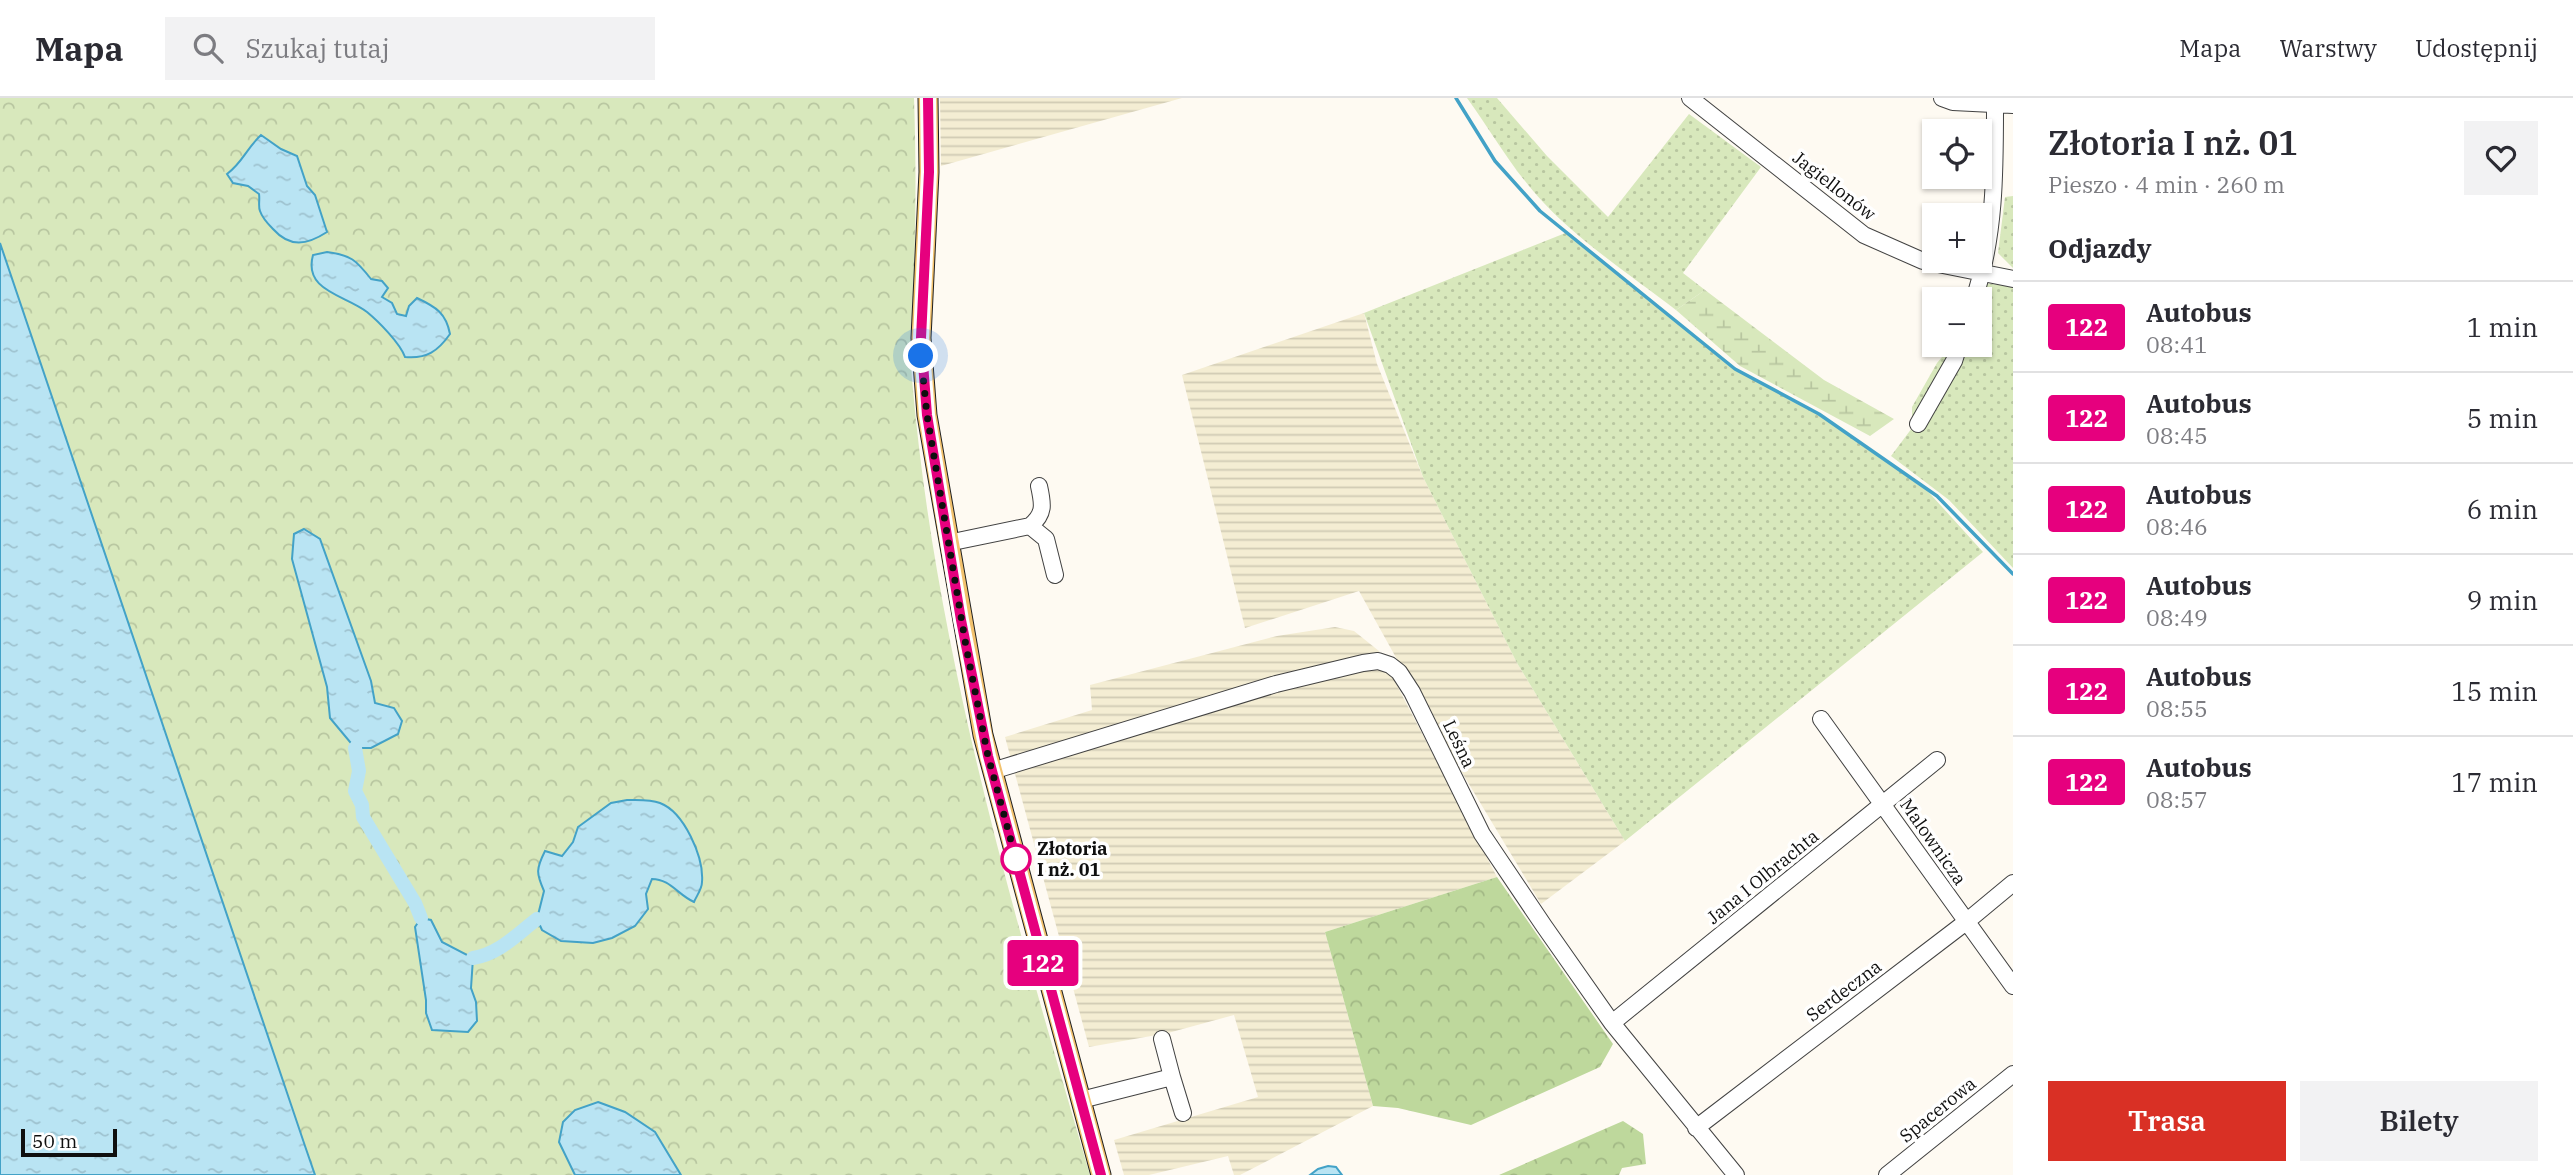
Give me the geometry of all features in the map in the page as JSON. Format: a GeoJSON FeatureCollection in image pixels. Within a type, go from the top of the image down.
{"type":"FeatureCollection","features":[{"type":"Feature","properties":{"kind":"main road"},"geometry":{"type":"LineString","coordinates":[[928,98],[929,172],[921,356],[925,403],[948,543],[992,771],[1101,1175]]}},
{"type":"Feature","properties":{"kind":"street","name":"Jagiellonów"},"geometry":{"type":"LineString","coordinates":[[1690,98],[1864,234],[1922,261]]}},
{"type":"Feature","properties":{"kind":"street"},"geometry":{"type":"LineString","coordinates":[[1942,98],[1953,102],[1995,101],[2013,105]]}},
{"type":"Feature","properties":{"kind":"street"},"geometry":{"type":"LineString","coordinates":[[1992,219],[1995,101]]}},
{"type":"Feature","properties":{"kind":"street"},"geometry":{"type":"LineString","coordinates":[[1978,287],[1983,273]]}},
{"type":"Feature","properties":{"kind":"street","name":"Jagiellonów"},"geometry":{"type":"LineString","coordinates":[[1983,273],[2013,279]]}},
{"type":"Feature","properties":{"kind":"street"},"geometry":{"type":"LineString","coordinates":[[1918,424],[1955,357]]}},
{"type":"Feature","properties":{"kind":"street"},"geometry":{"type":"LineString","coordinates":[[948,543],[1030,526],[1037,521],[1043,508],[1039,486]]}},
{"type":"Feature","properties":{"kind":"street"},"geometry":{"type":"LineString","coordinates":[[1030,526],[1046,538],[1055,575]]}},
{"type":"Feature","properties":{"kind":"street","name":"Leśna"},"geometry":{"type":"LineString","coordinates":[[992,771],[1276,684],[1363,663],[1378,661],[1390,665],[1399,672],[1412,692],[1482,834],[1612,1023],[1736,1175]]}},
{"type":"Feature","properties":{"kind":"street","name":"Malownicza"},"geometry":{"type":"LineString","coordinates":[[1821,719],[2013,986]]}},
{"type":"Feature","properties":{"kind":"street","name":"Jana I Olbrachta"},"geometry":{"type":"LineString","coordinates":[[1612,1023],[1937,760]]}},
{"type":"Feature","properties":{"kind":"street","name":"Serdeczna"},"geometry":{"type":"LineString","coordinates":[[1696,1128],[1966,922],[2013,883]]}},
{"type":"Feature","properties":{"kind":"street"},"geometry":{"type":"LineString","coordinates":[[1162,1039],[1183,1112]]}},
{"type":"Feature","properties":{"kind":"street","name":"Spacerowa"},"geometry":{"type":"LineString","coordinates":[[1888,1175],[2013,1074]]}},
{"type":"Feature","properties":{"kind":"street"},"geometry":{"type":"LineString","coordinates":[[1081,1100],[1172,1077]]}},
{"type":"Feature","properties":{"kind":"shaded area"},"geometry":{"type":"Polygon","coordinates":[[[940,98],[1182,98],[941,166],[940,98]]]}},
{"type":"Feature","properties":{"kind":"shaded area"},"geometry":{"type":"Polygon","coordinates":[[[1364,313],[1377,364],[1423,477],[1517,663],[1625,841],[1541,904],[1434,726],[1359,591],[1245,628],[1182,375],[1364,313]]]}},
{"type":"Feature","properties":{"kind":"shaded area"},"geometry":{"type":"Polygon","coordinates":[[[1335,627],[1354,631],[1379,651],[1497,877],[1325,932],[1373,1106],[1240,1175],[1234,1175],[1228,1156],[1149,1175],[1124,1175],[1114,1140],[1258,1097],[1234,1015],[1168,1033],[1089,1047],[1005,737],[1092,710],[1090,685],[1277,636],[1335,627]]]}},
{"type":"Feature","properties":{"kind":"green space"},"geometry":{"type":"Polygon","coordinates":[[[0,98],[914,98],[915,208],[911,366],[923,480],[939,581],[958,681],[1006,881],[1090,1175],[0,1175],[0,98]]]}},
{"type":"Feature","properties":{"kind":"green space"},"geometry":{"type":"Polygon","coordinates":[[[1467,98],[1497,98],[1547,156],[1608,217],[1689,114],[1761,167],[1683,273],[1705,290],[1676,310],[1590,245],[1532,190],[1467,98]]]}},
{"type":"Feature","properties":{"kind":"green space"},"geometry":{"type":"Polygon","coordinates":[[[2013,196],[2013,268],[1998,253],[2005,197],[2013,196]]]}},
{"type":"Feature","properties":{"kind":"green space"},"geometry":{"type":"Polygon","coordinates":[[[1568,232],[1735,369],[1819,414],[1923,486],[1983,552],[1625,841],[1517,663],[1423,477],[1364,313],[1568,232]]]}},
{"type":"Feature","properties":{"kind":"green space"},"geometry":{"type":"Polygon","coordinates":[[[1984,283],[2013,287],[2013,568],[1949,500],[1891,456],[1912,428],[1912,407],[1942,357],[1992,357],[1992,287],[1983,287],[1984,283]]]}},
{"type":"Feature","properties":{"kind":"green space"},"geometry":{"type":"Polygon","coordinates":[[[1705,290],[1824,380],[1894,419],[1870,436],[1740,366],[1676,310],[1705,290]]]}},
{"type":"Feature","properties":{"kind":"green space"},"geometry":{"type":"Polygon","coordinates":[[[1497,877],[1613,1044],[1600,1067],[1471,1125],[1398,1108],[1373,1106],[1325,932],[1497,877]]]}},
{"type":"Feature","properties":{"kind":"green space"},"geometry":{"type":"Polygon","coordinates":[[[1623,1121],[1643,1134],[1646,1164],[1622,1168],[1619,1175],[1499,1175],[1623,1121]]]}},
{"type":"Feature","properties":{"kind":"water"},"geometry":{"type":"Polygon","coordinates":[[[261,135],[297,156],[307,186],[315,195],[327,232],[306,242],[286,239],[262,216],[259,194],[248,186],[233,183],[227,174],[261,135]]]}},
{"type":"Feature","properties":{"kind":"water"},"geometry":{"type":"Polygon","coordinates":[[[0,243],[305,1146],[315,1175],[0,1175],[0,243]]]}},
{"type":"Feature","properties":{"kind":"water"},"geometry":{"type":"Polygon","coordinates":[[[327,252],[348,257],[371,279],[382,281],[388,288],[382,297],[392,303],[397,314],[406,316],[409,306],[417,298],[435,308],[446,321],[450,334],[431,353],[420,357],[405,357],[394,339],[372,316],[328,291],[314,277],[313,255],[327,252]]]}},
{"type":"Feature","properties":{"kind":"water"},"geometry":{"type":"Polygon","coordinates":[[[304,529],[320,539],[371,681],[375,703],[394,708],[402,721],[398,734],[371,748],[355,748],[330,718],[327,687],[292,559],[294,534],[304,529]]]}},
{"type":"Feature","properties":{"kind":"water"},"geometry":{"type":"Polygon","coordinates":[[[627,800],[660,803],[677,816],[691,836],[700,860],[702,882],[699,892],[694,902],[669,884],[652,879],[646,894],[648,909],[635,926],[612,938],[593,943],[561,941],[542,930],[537,919],[544,891],[538,871],[542,857],[545,851],[562,856],[573,842],[578,827],[611,803],[627,800]]]}},
{"type":"Feature","properties":{"kind":"water"},"geometry":{"type":"Polygon","coordinates":[[[421,918],[431,920],[442,942],[473,958],[471,988],[476,1002],[477,1021],[468,1032],[432,1030],[426,1013],[415,927],[421,918]]]}},
{"type":"Feature","properties":{"kind":"water"},"geometry":{"type":"Polygon","coordinates":[[[598,1102],[625,1112],[655,1132],[681,1175],[575,1175],[559,1142],[563,1122],[575,1110],[598,1102]]]}},
{"type":"Feature","properties":{"kind":"water"},"geometry":{"type":"Polygon","coordinates":[[[1336,1167],[1342,1175],[1310,1175],[1318,1169],[1336,1167]]]}},
{"type":"Feature","properties":{"kind":"waterway"},"geometry":{"type":"LineString","coordinates":[[1456,98],[1495,161],[1540,211],[1735,369],[1819,414],[1937,496],[2013,574]]}},
{"type":"Feature","properties":{"kind":"waterway"},"geometry":{"type":"LineString","coordinates":[[355,748],[359,771],[355,791],[362,805],[363,817],[415,903],[421,918]]}},
{"type":"Feature","properties":{"kind":"waterway"},"geometry":{"type":"LineString","coordinates":[[473,958],[499,948],[537,919]]}},
{"type":"Feature","properties":{"kind":"bus line","name":"122"},"geometry":{"type":"LineString","coordinates":[[928,98],[929,172],[921,338],[923,391],[983,735],[1101,1175]]}},
{"type":"Feature","properties":{"kind":"place","name":"Złotoria I nż. 01"},"geometry":{"type":"Point","coordinates":[1016,859]}},
{"type":"Feature","properties":{"kind":"route"},"geometry":{"type":"LineString","coordinates":[[921,356],[923,391],[966,646],[983,735],[1016,859]]}}]}
